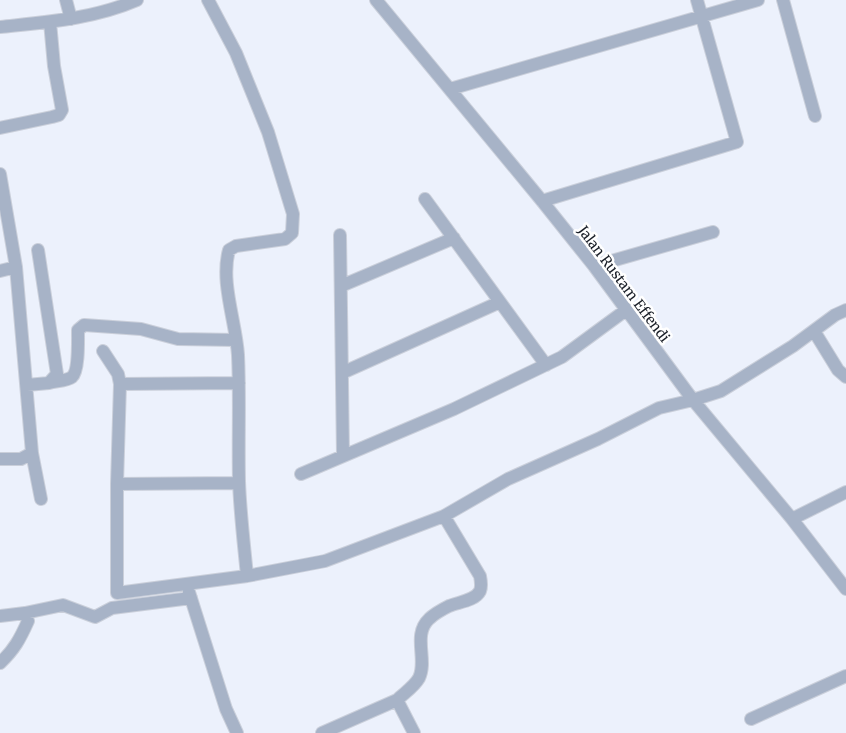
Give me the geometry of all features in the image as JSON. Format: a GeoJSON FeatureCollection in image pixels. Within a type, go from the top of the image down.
{"type":"FeatureCollection","features":[{"type":"Feature","properties":{"kind":"street"},"geometry":{"type":"LineString","coordinates":[[66,0],[70,19]]}},
{"type":"Feature","properties":{"kind":"street"},"geometry":{"type":"LineString","coordinates":[[2,24],[50,22],[70,19],[97,14],[137,0]]}},
{"type":"Feature","properties":{"kind":"street"},"geometry":{"type":"LineString","coordinates":[[208,0],[236,53],[265,123],[293,214],[292,233],[285,239],[236,246],[229,250],[227,257],[228,301],[236,340],[239,482],[247,576]]}},
{"type":"Feature","properties":{"kind":"street","name":"Jalan Rustam Effendi"},"geometry":{"type":"LineString","coordinates":[[376,0],[594,266],[693,400],[792,519],[846,589]]}},
{"type":"Feature","properties":{"kind":"street"},"geometry":{"type":"LineString","coordinates":[[542,201],[737,142],[697,0]]}},
{"type":"Feature","properties":{"kind":"street"},"geometry":{"type":"LineString","coordinates":[[450,89],[758,0]]}},
{"type":"Feature","properties":{"kind":"street"},"geometry":{"type":"LineString","coordinates":[[783,0],[816,116]]}},
{"type":"Feature","properties":{"kind":"street"},"geometry":{"type":"LineString","coordinates":[[0,128],[59,115],[62,110],[54,66],[50,22]]}},
{"type":"Feature","properties":{"kind":"street"},"geometry":{"type":"LineString","coordinates":[[0,174],[16,267],[32,453],[41,499]]}},
{"type":"Feature","properties":{"kind":"street"},"geometry":{"type":"LineString","coordinates":[[425,199],[546,365]]}},
{"type":"Feature","properties":{"kind":"street"},"geometry":{"type":"LineString","coordinates":[[594,266],[713,232]]}},
{"type":"Feature","properties":{"kind":"street"},"geometry":{"type":"LineString","coordinates":[[340,235],[343,456]]}},
{"type":"Feature","properties":{"kind":"street"},"geometry":{"type":"LineString","coordinates":[[341,286],[454,238]]}},
{"type":"Feature","properties":{"kind":"street"},"geometry":{"type":"LineString","coordinates":[[38,250],[57,374],[49,383]]}},
{"type":"Feature","properties":{"kind":"street"},"geometry":{"type":"LineString","coordinates":[[0,271],[16,267]]}},
{"type":"Feature","properties":{"kind":"street"},"geometry":{"type":"LineString","coordinates":[[342,373],[500,302]]}},
{"type":"Feature","properties":{"kind":"street"},"geometry":{"type":"LineString","coordinates":[[301,474],[454,409],[562,357],[626,310]]}},
{"type":"Feature","properties":{"kind":"street"},"geometry":{"type":"LineString","coordinates":[[103,351],[118,374],[120,384],[117,484],[117,593],[187,585],[325,562],[444,516],[508,479],[598,439],[659,408],[721,391],[794,346],[835,315],[846,310]]}},
{"type":"Feature","properties":{"kind":"street"},"geometry":{"type":"LineString","coordinates":[[27,385],[49,383],[74,376],[78,330],[84,325],[141,329],[178,339],[236,340]]}},
{"type":"Feature","properties":{"kind":"street"},"geometry":{"type":"LineString","coordinates":[[814,331],[838,370],[846,377]]}},
{"type":"Feature","properties":{"kind":"street"},"geometry":{"type":"LineString","coordinates":[[120,384],[238,383]]}},
{"type":"Feature","properties":{"kind":"street"},"geometry":{"type":"LineString","coordinates":[[0,459],[21,459],[32,453]]}},
{"type":"Feature","properties":{"kind":"street"},"geometry":{"type":"LineString","coordinates":[[117,484],[239,482]]}},
{"type":"Feature","properties":{"kind":"street"},"geometry":{"type":"LineString","coordinates":[[792,519],[846,492]]}},
{"type":"Feature","properties":{"kind":"street"},"geometry":{"type":"LineString","coordinates":[[322,733],[397,700],[413,686],[419,678],[422,667],[421,638],[423,629],[429,619],[448,607],[474,598],[479,592],[481,585],[480,576],[444,516]]}},
{"type":"Feature","properties":{"kind":"street"},"geometry":{"type":"LineString","coordinates":[[187,585],[226,709],[237,733]]}},
{"type":"Feature","properties":{"kind":"street"},"geometry":{"type":"LineString","coordinates":[[0,616],[63,605],[95,617],[112,608],[192,598]]}},
{"type":"Feature","properties":{"kind":"street"},"geometry":{"type":"LineString","coordinates":[[0,663],[14,650],[21,636],[28,621],[25,613]]}},
{"type":"Feature","properties":{"kind":"street"},"geometry":{"type":"LineString","coordinates":[[751,719],[846,676]]}},
{"type":"Feature","properties":{"kind":"street"},"geometry":{"type":"LineString","coordinates":[[397,700],[414,733]]}}]}
